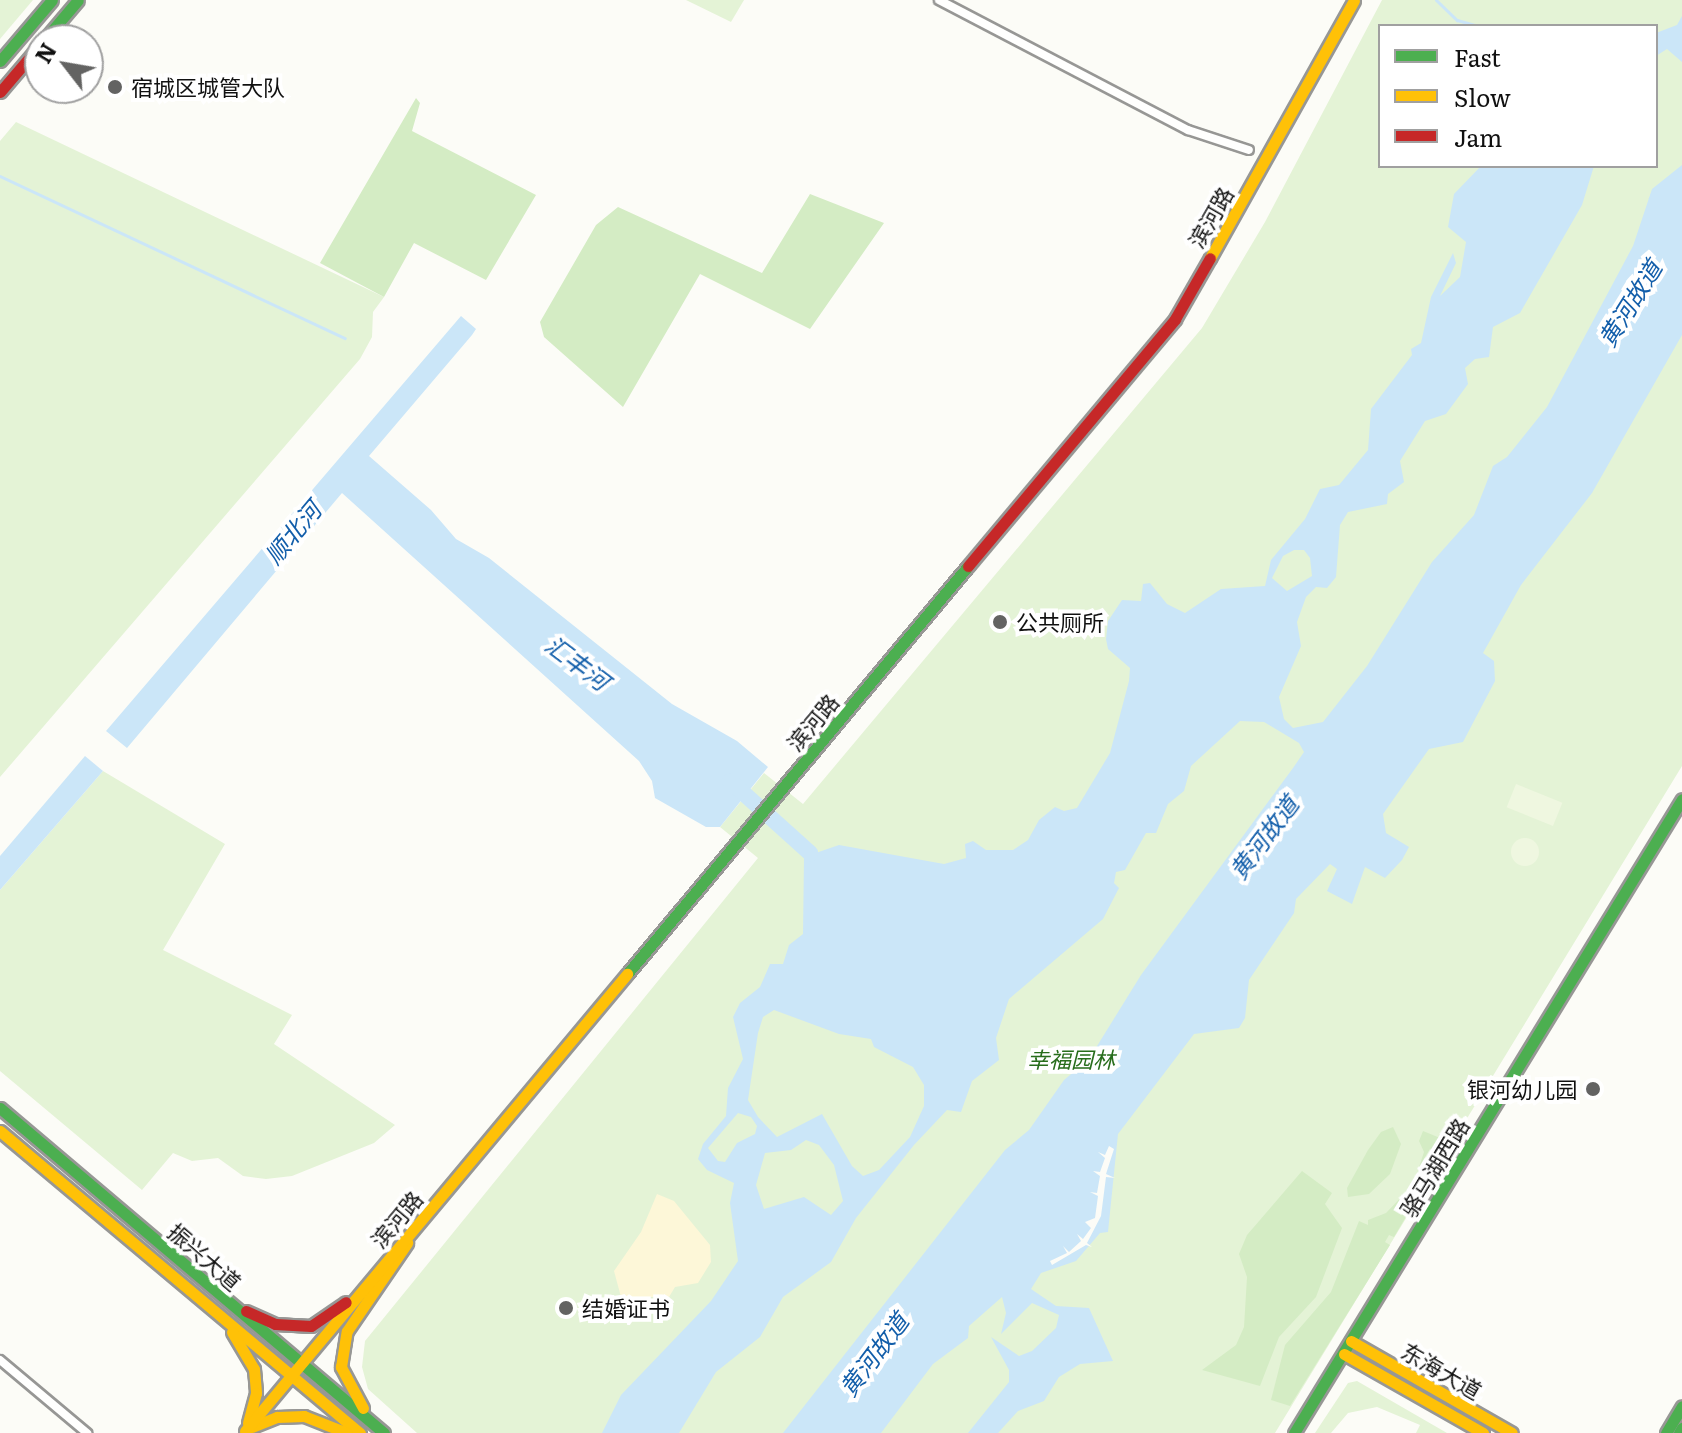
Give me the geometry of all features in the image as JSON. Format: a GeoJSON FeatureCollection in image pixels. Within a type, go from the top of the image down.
{"type":"FeatureCollection","features":[{"type":"Feature","properties":{"kind":"main road"},"geometry":{"type":"LineString","coordinates":[[0,61],[52,0]]}},
{"type":"Feature","properties":{"kind":"main road"},"geometry":{"type":"LineString","coordinates":[[57,24],[78,0]]}},
{"type":"Feature","properties":{"kind":"main road","name":"滨河路"},"geometry":{"type":"LineString","coordinates":[[245,1431],[1175,319],[1354,0]]}},
{"type":"Feature","properties":{"kind":"main road"},"geometry":{"type":"LineString","coordinates":[[0,92],[24,63]]}},
{"type":"Feature","properties":{"kind":"main road","name":"骆马湖西路"},"geometry":{"type":"LineString","coordinates":[[1294,1433],[1682,799]]}},
{"type":"Feature","properties":{"kind":"main road","name":"振兴大道"},"geometry":{"type":"LineString","coordinates":[[0,1108],[301,1364],[387,1433]]}},
{"type":"Feature","properties":{"kind":"main road","name":"振兴大道"},"geometry":{"type":"LineString","coordinates":[[0,1131],[360,1433]]}},
{"type":"Feature","properties":{"kind":"main road"},"geometry":{"type":"LineString","coordinates":[[208,1285],[275,1324],[311,1326],[341,1307],[414,1229]]}},
{"type":"Feature","properties":{"kind":"main road"},"geometry":{"type":"LineString","coordinates":[[387,1433],[347,1385],[342,1349],[347,1331],[399,1261],[414,1229]]}},
{"type":"Feature","properties":{"kind":"main road"},"geometry":{"type":"LineString","coordinates":[[198,1296],[251,1360],[256,1393],[245,1431]]}},
{"type":"Feature","properties":{"kind":"main road","name":"东海大道"},"geometry":{"type":"LineString","coordinates":[[1351,1341],[1512,1433]]}},
{"type":"Feature","properties":{"kind":"main road","name":"东海大道"},"geometry":{"type":"LineString","coordinates":[[1344,1354],[1483,1433]]}},
{"type":"Feature","properties":{"kind":"main road"},"geometry":{"type":"LineString","coordinates":[[1666,1433],[1682,1406]]}},
{"type":"Feature","properties":{"kind":"main road"},"geometry":{"type":"LineString","coordinates":[[245,1431],[263,1420],[304,1416],[347,1433]]}},
{"type":"Feature","properties":{"kind":"street"},"geometry":{"type":"LineString","coordinates":[[939,0],[1188,130],[1249,150]]}},
{"type":"Feature","properties":{"kind":"street"},"geometry":{"type":"LineString","coordinates":[[0,1360],[87,1433]]}},
{"type":"Feature","properties":{"kind":"green space"},"geometry":{"type":"Polygon","coordinates":[[[0,0],[33,0],[0,39],[0,0]]]}},
{"type":"Feature","properties":{"kind":"green space"},"geometry":{"type":"Polygon","coordinates":[[[686,0],[744,0],[731,22],[686,0]]]}},
{"type":"Feature","properties":{"kind":"green space","name":"幸福园林"},"geometry":{"type":"Polygon","coordinates":[[[1382,0],[1682,0],[1682,766],[1275,1433],[417,1433],[368,1389],[362,1367],[365,1341],[758,858],[720,827],[764,773],[803,804],[1202,328],[1265,222],[1382,0]]]}},
{"type":"Feature","properties":{"kind":"green space"},"geometry":{"type":"Polygon","coordinates":[[[416,98],[420,103],[412,131],[536,195],[486,280],[414,243],[384,297],[320,263],[416,98]]]}},
{"type":"Feature","properties":{"kind":"green space"},"geometry":{"type":"Polygon","coordinates":[[[16,122],[384,297],[373,312],[372,337],[360,359],[0,777],[0,141],[16,122]]]}},
{"type":"Feature","properties":{"kind":"green space"},"geometry":{"type":"Polygon","coordinates":[[[810,194],[884,223],[810,329],[700,274],[623,407],[544,337],[540,322],[596,225],[618,207],[762,273],[810,194]]]}},
{"type":"Feature","properties":{"kind":"green space"},"geometry":{"type":"Polygon","coordinates":[[[103,771],[225,844],[163,950],[292,1015],[274,1044],[395,1125],[374,1143],[292,1176],[266,1179],[243,1176],[218,1158],[192,1161],[173,1153],[142,1190],[0,1071],[0,890],[103,771]]]}},
{"type":"Feature","properties":{"kind":"green space"},"geometry":{"type":"Polygon","coordinates":[[[1516,784],[1562,803],[1553,826],[1507,807],[1516,784]]]}},
{"type":"Feature","properties":{"kind":"green space"},"geometry":{"type":"Polygon","coordinates":[[[1525,838],[1535,842],[1539,852],[1535,862],[1525,866],[1515,862],[1511,852],[1515,842],[1525,838]]]}},
{"type":"Feature","properties":{"kind":"green space"},"geometry":{"type":"Polygon","coordinates":[[[1393,1127],[1401,1144],[1390,1174],[1369,1194],[1348,1197],[1347,1188],[1368,1150],[1381,1132],[1393,1127]]]}},
{"type":"Feature","properties":{"kind":"green space"},"geometry":{"type":"Polygon","coordinates":[[[1423,1131],[1450,1142],[1394,1237],[1389,1235],[1385,1242],[1390,1245],[1290,1406],[1271,1400],[1285,1345],[1331,1292],[1359,1221],[1368,1225],[1368,1220],[1386,1213],[1413,1185],[1424,1152],[1419,1141],[1423,1131]]]}},
{"type":"Feature","properties":{"kind":"green space"},"geometry":{"type":"Polygon","coordinates":[[[1302,1171],[1332,1193],[1325,1204],[1342,1228],[1316,1297],[1279,1337],[1260,1386],[1202,1370],[1236,1345],[1244,1327],[1247,1277],[1239,1254],[1247,1235],[1302,1171]]]}},
{"type":"Feature","properties":{"kind":"green space"},"geometry":{"type":"Polygon","coordinates":[[[1357,1381],[1447,1433],[1416,1433],[1420,1425],[1377,1407],[1348,1413],[1331,1433],[1315,1433],[1348,1383],[1357,1381]]]}},
{"type":"Feature","properties":{"kind":"sand"},"geometry":{"type":"Polygon","coordinates":[[[657,1194],[674,1201],[710,1245],[711,1262],[698,1283],[675,1287],[669,1297],[621,1297],[614,1271],[641,1232],[657,1194]]]}},
{"type":"Feature","properties":{"kind":"water"},"geometry":{"type":"Polygon","coordinates":[[[1682,16],[1682,62],[1667,49],[1658,55],[1658,32],[1677,25],[1682,16]]]}},
{"type":"Feature","properties":{"kind":"water","name":"黄河故道"},"geometry":{"type":"Polygon","coordinates":[[[1682,165],[1682,335],[1592,493],[1521,585],[1483,653],[1494,661],[1495,681],[1463,742],[1429,749],[1383,814],[1386,833],[1409,847],[1402,860],[1385,878],[1365,867],[1352,904],[1327,891],[1337,869],[1330,864],[1296,899],[1294,913],[1249,980],[1245,1018],[1239,1028],[1194,1034],[1118,1134],[1108,1232],[1100,1233],[1076,1261],[1041,1273],[1031,1289],[1056,1306],[1089,1308],[1113,1361],[1080,1364],[1059,1377],[1044,1401],[1018,1411],[998,1433],[968,1433],[1009,1382],[1009,1370],[991,1337],[1019,1356],[1032,1351],[1056,1328],[1059,1315],[1032,1303],[1001,1334],[1006,1313],[1002,1297],[969,1326],[968,1338],[933,1364],[881,1433],[783,1433],[1005,1150],[1029,1130],[1064,1080],[1089,1059],[1141,975],[1304,752],[1299,743],[1264,722],[1240,721],[1191,766],[1184,791],[1168,804],[1156,833],[1146,833],[1125,870],[1116,872],[1114,883],[1119,888],[1103,919],[1009,999],[996,1038],[999,1060],[972,1081],[961,1112],[947,1110],[914,1145],[856,1218],[831,1262],[783,1297],[760,1337],[716,1372],[679,1433],[602,1433],[621,1395],[711,1301],[738,1261],[730,1203],[734,1183],[707,1170],[698,1159],[703,1144],[726,1116],[728,1088],[743,1059],[733,1017],[740,1003],[760,987],[770,964],[783,964],[789,945],[803,934],[804,857],[839,845],[944,864],[966,858],[965,844],[973,841],[986,850],[1013,850],[1028,840],[1039,820],[1055,807],[1064,811],[1077,808],[1110,753],[1129,681],[1130,668],[1108,649],[1106,639],[1108,621],[1122,600],[1141,601],[1143,584],[1150,583],[1167,604],[1185,613],[1221,589],[1265,586],[1271,560],[1305,519],[1320,489],[1339,485],[1368,450],[1371,409],[1412,355],[1411,349],[1421,343],[1431,297],[1453,253],[1456,263],[1440,296],[1460,277],[1466,242],[1448,227],[1454,194],[1479,168],[1593,168],[1582,205],[1520,313],[1493,327],[1489,357],[1475,359],[1465,368],[1468,384],[1446,414],[1425,421],[1400,461],[1404,482],[1388,494],[1387,504],[1348,512],[1340,525],[1336,577],[1327,588],[1316,587],[1306,597],[1297,622],[1301,646],[1279,697],[1284,719],[1293,728],[1323,722],[1367,666],[1432,562],[1474,515],[1493,466],[1507,457],[1547,407],[1633,246],[1652,189],[1682,165]],[[1294,550],[1283,556],[1272,578],[1287,591],[1312,576],[1310,558],[1304,550],[1294,550]],[[774,1010],[763,1017],[758,1033],[748,1100],[758,1117],[777,1137],[822,1114],[852,1166],[863,1176],[879,1170],[910,1137],[924,1106],[924,1085],[913,1067],[874,1047],[871,1039],[839,1034],[774,1010]],[[738,1113],[708,1148],[718,1161],[725,1162],[737,1143],[755,1134],[757,1126],[751,1117],[738,1113]],[[806,1140],[791,1150],[765,1153],[756,1185],[764,1209],[804,1197],[831,1215],[843,1201],[834,1165],[819,1145],[806,1140]]]}},
{"type":"Feature","properties":{"kind":"water","name":"顺北河"},"geometry":{"type":"Polygon","coordinates":[[[461,316],[476,329],[369,456],[431,510],[456,539],[489,558],[672,704],[737,741],[768,767],[720,827],[706,827],[655,798],[652,781],[639,761],[342,493],[127,748],[106,731],[461,316]]]}},
{"type":"Feature","properties":{"kind":"water"},"geometry":{"type":"Polygon","coordinates":[[[85,756],[103,771],[0,890],[0,856],[85,756]]]}},
{"type":"Feature","properties":{"kind":"pier"},"geometry":{"type":"Polygon","coordinates":[[[1109,1146],[1114,1149],[1106,1174],[1115,1178],[1106,1177],[1101,1216],[1087,1243],[1092,1247],[1086,1245],[1052,1265],[1050,1261],[1067,1253],[1063,1246],[1069,1252],[1081,1241],[1077,1234],[1083,1239],[1091,1228],[1085,1222],[1095,1218],[1098,1196],[1090,1192],[1097,1193],[1100,1176],[1093,1171],[1100,1172],[1105,1158],[1098,1152],[1105,1155],[1109,1146]]]}},
{"type":"Feature","properties":{"kind":"waterway"},"geometry":{"type":"LineString","coordinates":[[1436,0],[1457,20],[1471,24]]}},
{"type":"Feature","properties":{"kind":"waterway"},"geometry":{"type":"LineString","coordinates":[[0,176],[345,338]]}},
{"type":"Feature","properties":{"kind":"waterway","name":"汇丰河"},"geometry":{"type":"LineString","coordinates":[[730,781],[810,853]]}},
{"type":"Feature","properties":{"kind":"traffic: fast"},"geometry":{"type":"LineString","coordinates":[[0,61],[52,0]]}},
{"type":"Feature","properties":{"kind":"traffic: fast"},"geometry":{"type":"LineString","coordinates":[[58,24],[78,0]]}},
{"type":"Feature","properties":{"kind":"traffic: fast"},"geometry":{"type":"LineString","coordinates":[[627,974],[968,566]]}},
{"type":"Feature","properties":{"kind":"traffic: fast"},"geometry":{"type":"LineString","coordinates":[[1294,1433],[1682,799]]}},
{"type":"Feature","properties":{"kind":"traffic: fast"},"geometry":{"type":"LineString","coordinates":[[0,1108],[384,1433]]}},
{"type":"Feature","properties":{"kind":"traffic: fast"},"geometry":{"type":"LineString","coordinates":[[1666,1433],[1682,1406]]}},
{"type":"Feature","properties":{"kind":"traffic: fast"},"geometry":{"type":"LineString","coordinates":[[1679,1433],[1682,1428]]}},
{"type":"Feature","properties":{"kind":"traffic: slow"},"geometry":{"type":"LineString","coordinates":[[1210,258],[1354,0]]}},
{"type":"Feature","properties":{"kind":"traffic: slow"},"geometry":{"type":"LineString","coordinates":[[245,1431],[627,974]]}},
{"type":"Feature","properties":{"kind":"traffic: slow"},"geometry":{"type":"LineString","coordinates":[[0,1131],[360,1433]]}},
{"type":"Feature","properties":{"kind":"traffic: slow"},"geometry":{"type":"LineString","coordinates":[[363,1408],[341,1367],[347,1331],[407,1243]]}},
{"type":"Feature","properties":{"kind":"traffic: slow"},"geometry":{"type":"LineString","coordinates":[[232,1332],[254,1369],[256,1393],[248,1423]]}},
{"type":"Feature","properties":{"kind":"traffic: slow"},"geometry":{"type":"LineString","coordinates":[[1351,1341],[1512,1433]]}},
{"type":"Feature","properties":{"kind":"traffic: slow"},"geometry":{"type":"LineString","coordinates":[[1344,1354],[1483,1433]]}},
{"type":"Feature","properties":{"kind":"traffic: slow"},"geometry":{"type":"LineString","coordinates":[[252,1427],[277,1417],[304,1416],[347,1433]]}},
{"type":"Feature","properties":{"kind":"traffic: jam"},"geometry":{"type":"LineString","coordinates":[[0,92],[24,64]]}},
{"type":"Feature","properties":{"kind":"traffic: jam"},"geometry":{"type":"LineString","coordinates":[[968,566],[1175,319],[1210,258]]}},
{"type":"Feature","properties":{"kind":"traffic: jam"},"geometry":{"type":"LineString","coordinates":[[246,1311],[275,1324],[311,1326],[346,1302]]}},
{"type":"Feature","properties":{"kind":"place","name":"宿城区城管大队"},"geometry":{"type":"Point","coordinates":[115,87]}},
{"type":"Feature","properties":{"kind":"place","name":"公共厕所"},"geometry":{"type":"Point","coordinates":[1000,622]}},
{"type":"Feature","properties":{"kind":"place","name":"银河幼儿园"},"geometry":{"type":"Point","coordinates":[1593,1089]}},
{"type":"Feature","properties":{"kind":"place","name":"结婚证书"},"geometry":{"type":"Point","coordinates":[566,1308]}}]}
